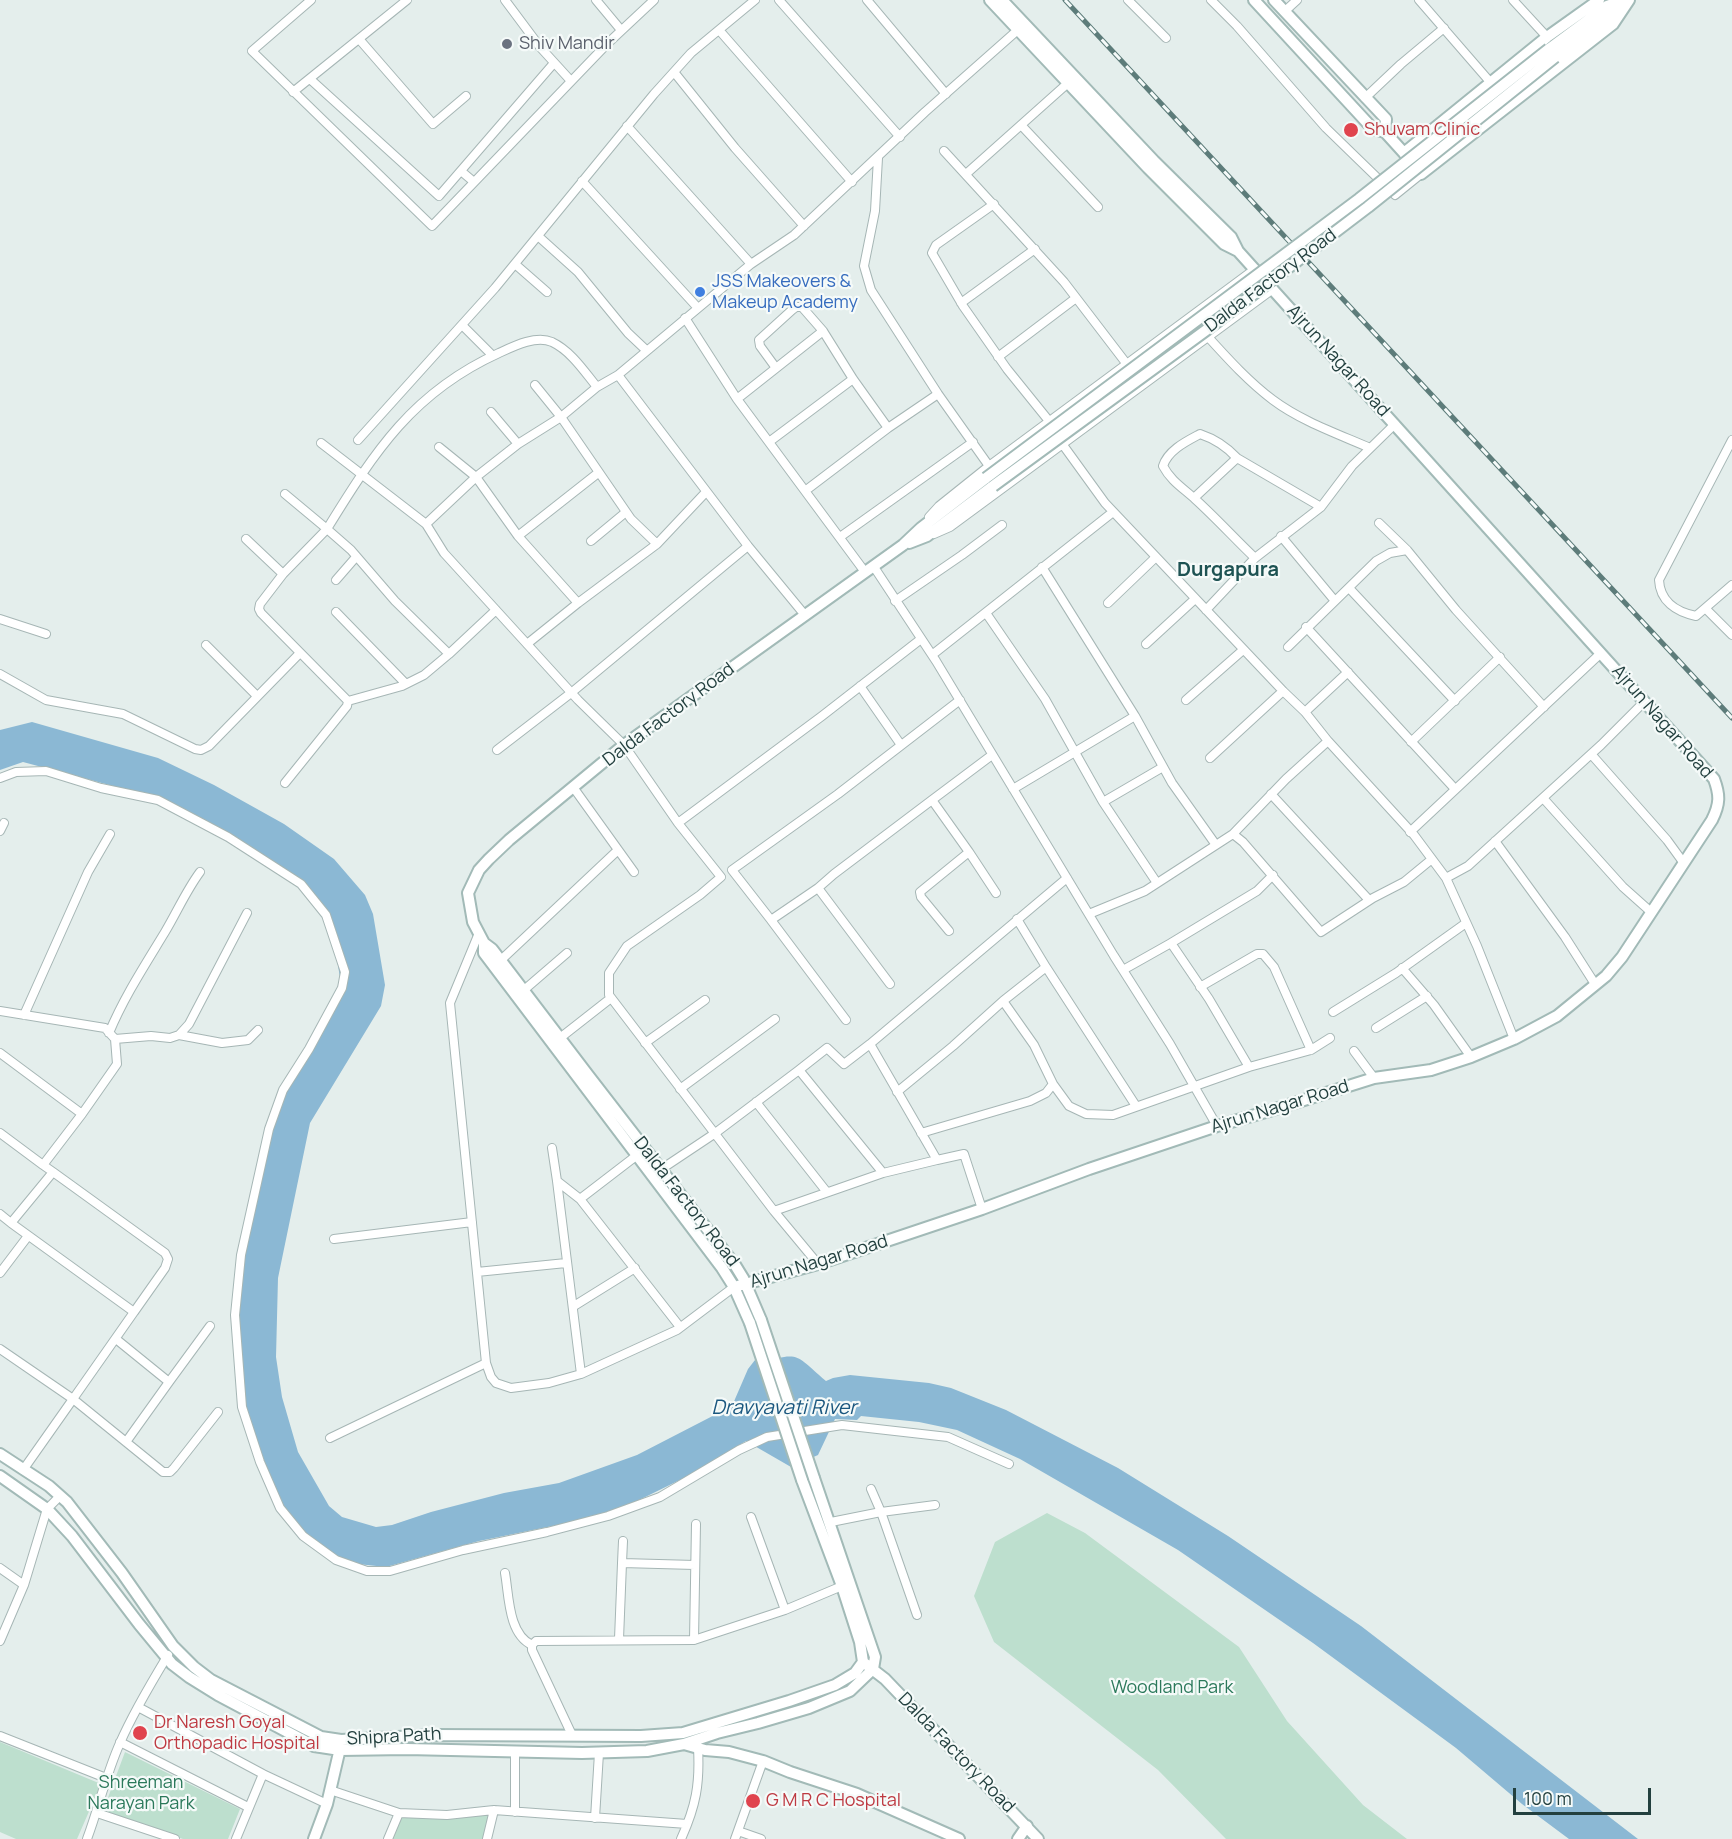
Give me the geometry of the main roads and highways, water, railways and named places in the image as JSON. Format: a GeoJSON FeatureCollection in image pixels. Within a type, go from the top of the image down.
{"type":"FeatureCollection","features":[{"type":"Feature","properties":{"kind":"water","name":"Dravyavati River"},"geometry":{"type":"Polygon","coordinates":[[[32,722],[158,758],[214,785],[284,824],[334,859],[365,895],[373,914],[385,985],[381,1006],[310,1123],[278,1278],[276,1357],[282,1397],[298,1452],[329,1506],[342,1517],[376,1527],[392,1525],[504,1493],[559,1483],[637,1455],[732,1406],[748,1369],[755,1360],[760,1363],[783,1357],[797,1358],[826,1381],[850,1375],[929,1383],[951,1388],[1006,1410],[1118,1468],[1228,1536],[1361,1626],[1638,1839],[1569,1839],[1522,1804],[1456,1748],[1313,1643],[1178,1550],[1020,1459],[957,1430],[919,1422],[861,1416],[857,1420],[835,1419],[818,1455],[791,1467],[746,1441],[688,1476],[635,1502],[587,1519],[479,1541],[386,1567],[348,1563],[309,1540],[277,1498],[264,1469],[245,1407],[236,1336],[237,1269],[272,1110],[342,990],[331,923],[299,882],[280,869],[143,794],[23,762],[0,770],[0,730],[32,722]]]}},
{"type":"Feature","properties":{"kind":"railway"},"geometry":{"type":"LineString","coordinates":[[1065,0],[1732,718]]}},
{"type":"Feature","properties":{"kind":"place","name":"Shiv Mandir"},"geometry":{"type":"Point","coordinates":[507,44]}},
{"type":"Feature","properties":{"kind":"place","name":"Shuvam Clinic"},"geometry":{"type":"Point","coordinates":[1351,130]}},
{"type":"Feature","properties":{"kind":"place","name":"JSS Makeovers & Makeup Academy"},"geometry":{"type":"Point","coordinates":[700,292]}},
{"type":"Feature","properties":{"kind":"place","name":"Dr Naresh Goyal Orthopadic Hospital"},"geometry":{"type":"Point","coordinates":[140,1733]}},
{"type":"Feature","properties":{"kind":"place","name":"G M R C Hospital"},"geometry":{"type":"Point","coordinates":[753,1801]}},
{"type":"Feature","properties":{"kind":"district","name":"Durgapura"},"geometry":{"type":"Point","coordinates":[1228,570]}},
{"type":"Feature","properties":{"kind":"park label","name":"Woodland Park"},"geometry":{"type":"Point","coordinates":[1172,1688]}},
{"type":"Feature","properties":{"kind":"park label","name":"Shreeman Narayan Park"},"geometry":{"type":"Point","coordinates":[141,1793]}}]}
